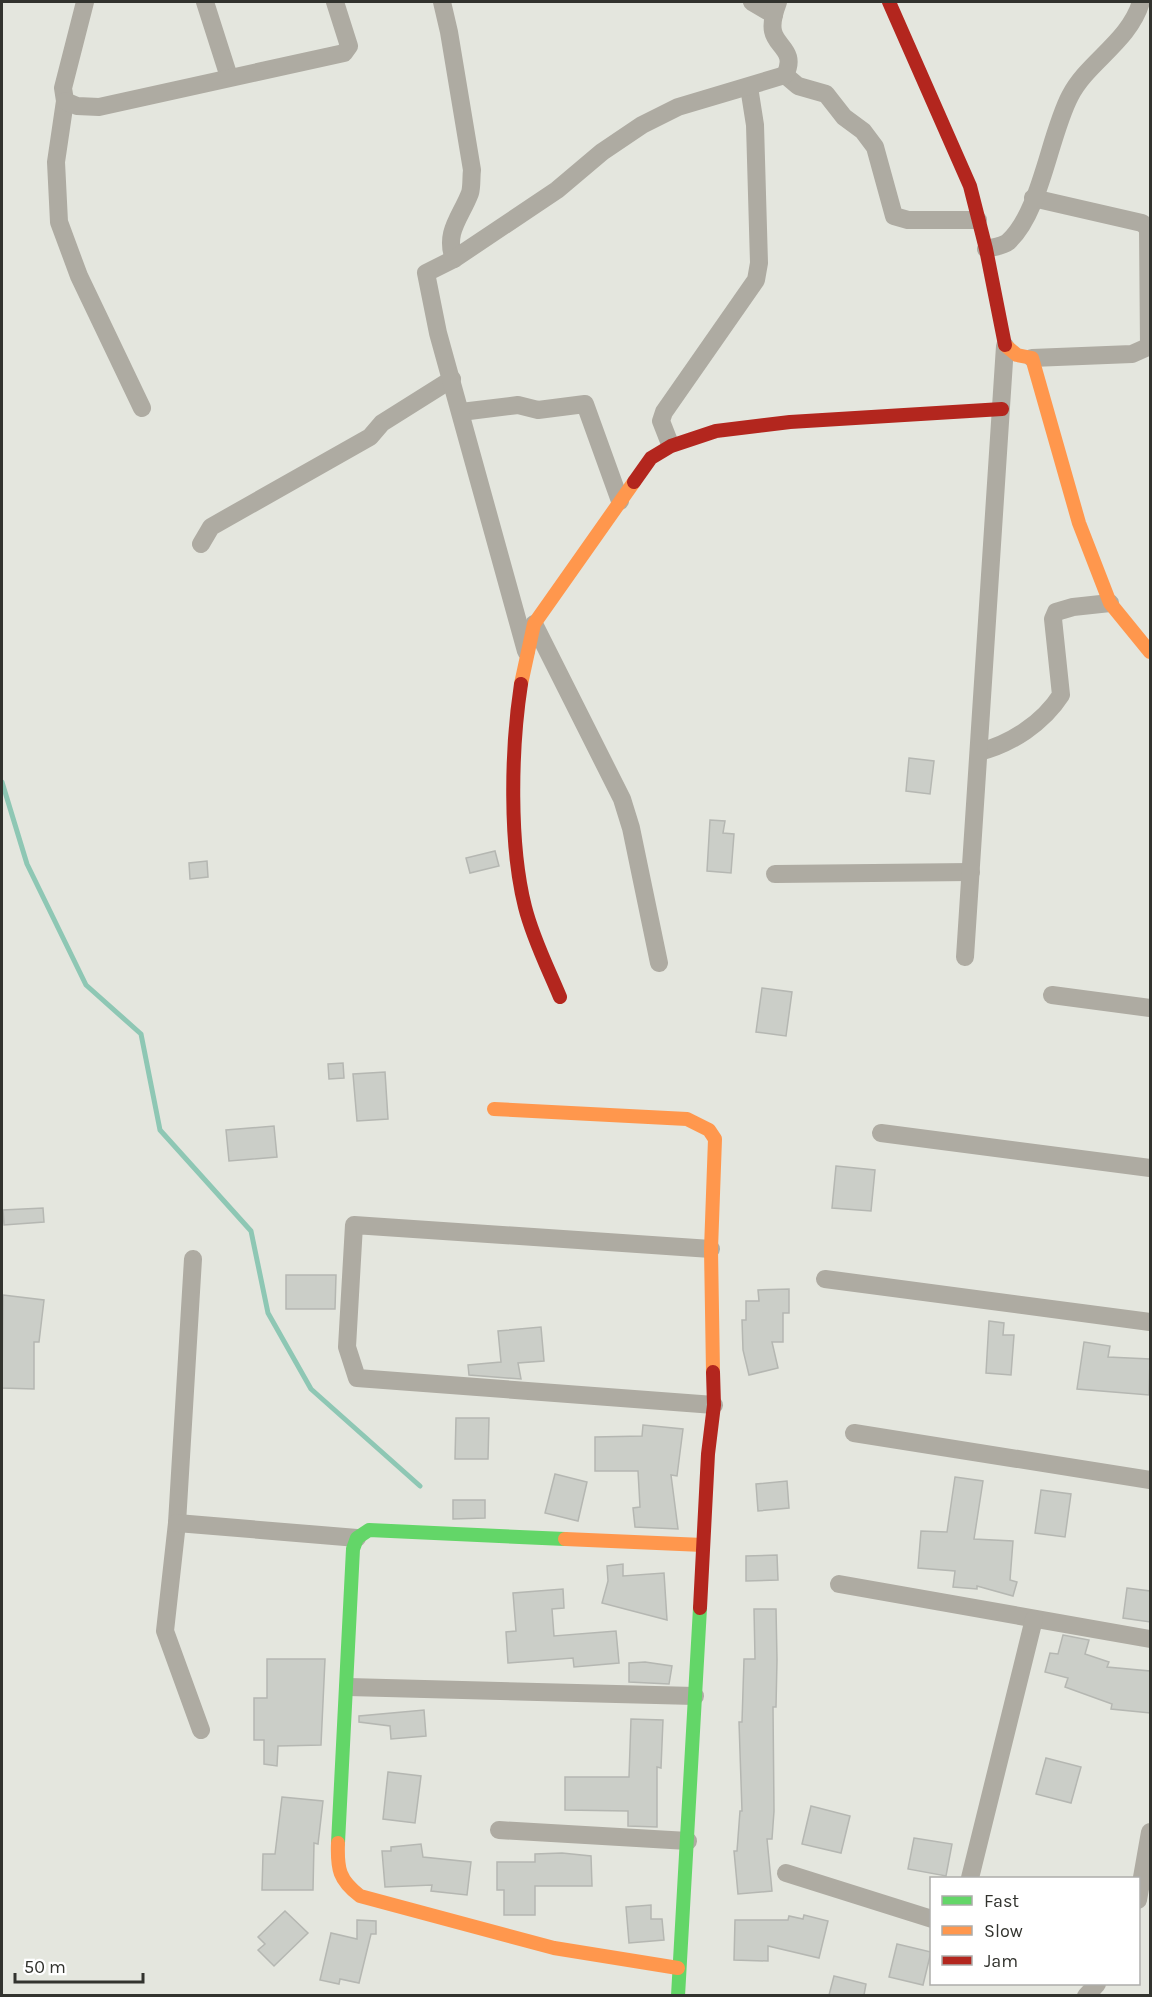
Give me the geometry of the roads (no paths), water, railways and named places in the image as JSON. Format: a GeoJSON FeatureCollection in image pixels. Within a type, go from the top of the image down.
{"type":"FeatureCollection","features":[{"type":"Feature","properties":{"kind":"street"},"geometry":{"type":"LineString","coordinates":[[85,2],[63,88],[65,101],[56,162],[58,222],[80,276],[141,408]]}},
{"type":"Feature","properties":{"kind":"street"},"geometry":{"type":"LineString","coordinates":[[205,2],[229,77]]}},
{"type":"Feature","properties":{"kind":"street"},"geometry":{"type":"LineString","coordinates":[[65,101],[77,106],[99,107],[344,53],[349,46],[335,2]]}},
{"type":"Feature","properties":{"kind":"street"},"geometry":{"type":"LineString","coordinates":[[442,2],[471,170],[471,192],[454,224],[450,239],[454,259]]}},
{"type":"Feature","properties":{"kind":"street"},"geometry":{"type":"LineString","coordinates":[[526,651],[438,333],[426,273],[454,259],[557,190],[602,152],[642,125],[678,107],[785,75],[789,68],[788,58],[783,44],[775,38],[772,26],[776,8],[752,2]]}},
{"type":"Feature","properties":{"kind":"street"},"geometry":{"type":"LineString","coordinates":[[889,2],[970,186],[986,249],[1005,346],[965,957]]}},
{"type":"Feature","properties":{"kind":"street"},"geometry":{"type":"LineString","coordinates":[[986,249],[1006,244],[1018,230],[1033,198],[1071,93],[1126,30],[1138,13],[1141,2]]}},
{"type":"Feature","properties":{"kind":"street"},"geometry":{"type":"LineString","coordinates":[[785,75],[798,86],[826,94],[844,117],[862,131],[875,147],[894,216],[908,220],[978,220]]}},
{"type":"Feature","properties":{"kind":"street"},"geometry":{"type":"LineString","coordinates":[[670,444],[661,421],[664,412],[756,280],[759,264],[754,125],[749,87]]}},
{"type":"Feature","properties":{"kind":"street"},"geometry":{"type":"LineString","coordinates":[[1005,346],[1017,355],[1032,358],[1131,354],[1150,346],[1148,228],[1142,223],[1033,198]]}},
{"type":"Feature","properties":{"kind":"street"},"geometry":{"type":"LineString","coordinates":[[1032,358],[1079,522],[1110,603],[1150,652]]}},
{"type":"Feature","properties":{"kind":"street"},"geometry":{"type":"LineString","coordinates":[[201,544],[211,527],[370,437],[382,423],[452,379]]}},
{"type":"Feature","properties":{"kind":"street"},"geometry":{"type":"LineString","coordinates":[[461,412],[518,405],[537,410],[585,404],[620,501]]}},
{"type":"Feature","properties":{"kind":"street"},"geometry":{"type":"LineString","coordinates":[[561,997],[538,948],[525,909],[519,873],[514,760],[519,691],[526,651],[534,624],[651,458],[670,444],[744,426],[938,411],[1002,409]]}},
{"type":"Feature","properties":{"kind":"street"},"geometry":{"type":"LineString","coordinates":[[979,752],[1016,737],[1054,705],[1061,695],[1053,619],[1056,612],[1073,607],[1110,603]]}},
{"type":"Feature","properties":{"kind":"street"},"geometry":{"type":"LineString","coordinates":[[534,624],[622,799],[632,828],[659,963]]}},
{"type":"Feature","properties":{"kind":"street"},"geometry":{"type":"LineString","coordinates":[[775,874],[971,872]]}},
{"type":"Feature","properties":{"kind":"street"},"geometry":{"type":"LineString","coordinates":[[1052,995],[1150,1008]]}},
{"type":"Feature","properties":{"kind":"street"},"geometry":{"type":"LineString","coordinates":[[494,1109],[687,1119],[700,1124],[715,1139],[711,1249],[714,1405],[703,1545],[678,1995]]}},
{"type":"Feature","properties":{"kind":"street"},"geometry":{"type":"LineString","coordinates":[[881,1133],[1150,1168]]}},
{"type":"Feature","properties":{"kind":"street"},"geometry":{"type":"LineString","coordinates":[[711,1249],[354,1225],[347,1347],[357,1378],[714,1405]]}},
{"type":"Feature","properties":{"kind":"street"},"geometry":{"type":"LineString","coordinates":[[193,1259],[177,1523],[165,1631],[201,1730]]}},
{"type":"Feature","properties":{"kind":"street"},"geometry":{"type":"LineString","coordinates":[[825,1279],[1150,1322]]}},
{"type":"Feature","properties":{"kind":"street"},"geometry":{"type":"LineString","coordinates":[[854,1433],[1150,1480]]}},
{"type":"Feature","properties":{"kind":"street"},"geometry":{"type":"LineString","coordinates":[[177,1523],[357,1538]]}},
{"type":"Feature","properties":{"kind":"street"},"geometry":{"type":"LineString","coordinates":[[678,1968],[554,1948],[360,1896],[344,1884],[337,1861],[348,1687],[353,1549],[357,1538],[369,1530],[703,1545]]}},
{"type":"Feature","properties":{"kind":"street"},"geometry":{"type":"LineString","coordinates":[[839,1584],[1150,1639]]}},
{"type":"Feature","properties":{"kind":"street"},"geometry":{"type":"LineString","coordinates":[[970,1877],[1034,1619]]}},
{"type":"Feature","properties":{"kind":"street"},"geometry":{"type":"LineString","coordinates":[[348,1687],[695,1696]]}},
{"type":"Feature","properties":{"kind":"street"},"geometry":{"type":"LineString","coordinates":[[499,1830],[688,1841]]}},
{"type":"Feature","properties":{"kind":"street"},"geometry":{"type":"LineString","coordinates":[[1140,1889],[1150,1832]]}},
{"type":"Feature","properties":{"kind":"street"},"geometry":{"type":"LineString","coordinates":[[786,1873],[930,1918]]}},
{"type":"Feature","properties":{"kind":"waterway"},"geometry":{"type":"LineString","coordinates":[[2,782],[27,864],[86,985],[141,1034],[160,1130],[251,1231],[268,1313],[311,1389],[420,1486]]}}]}
